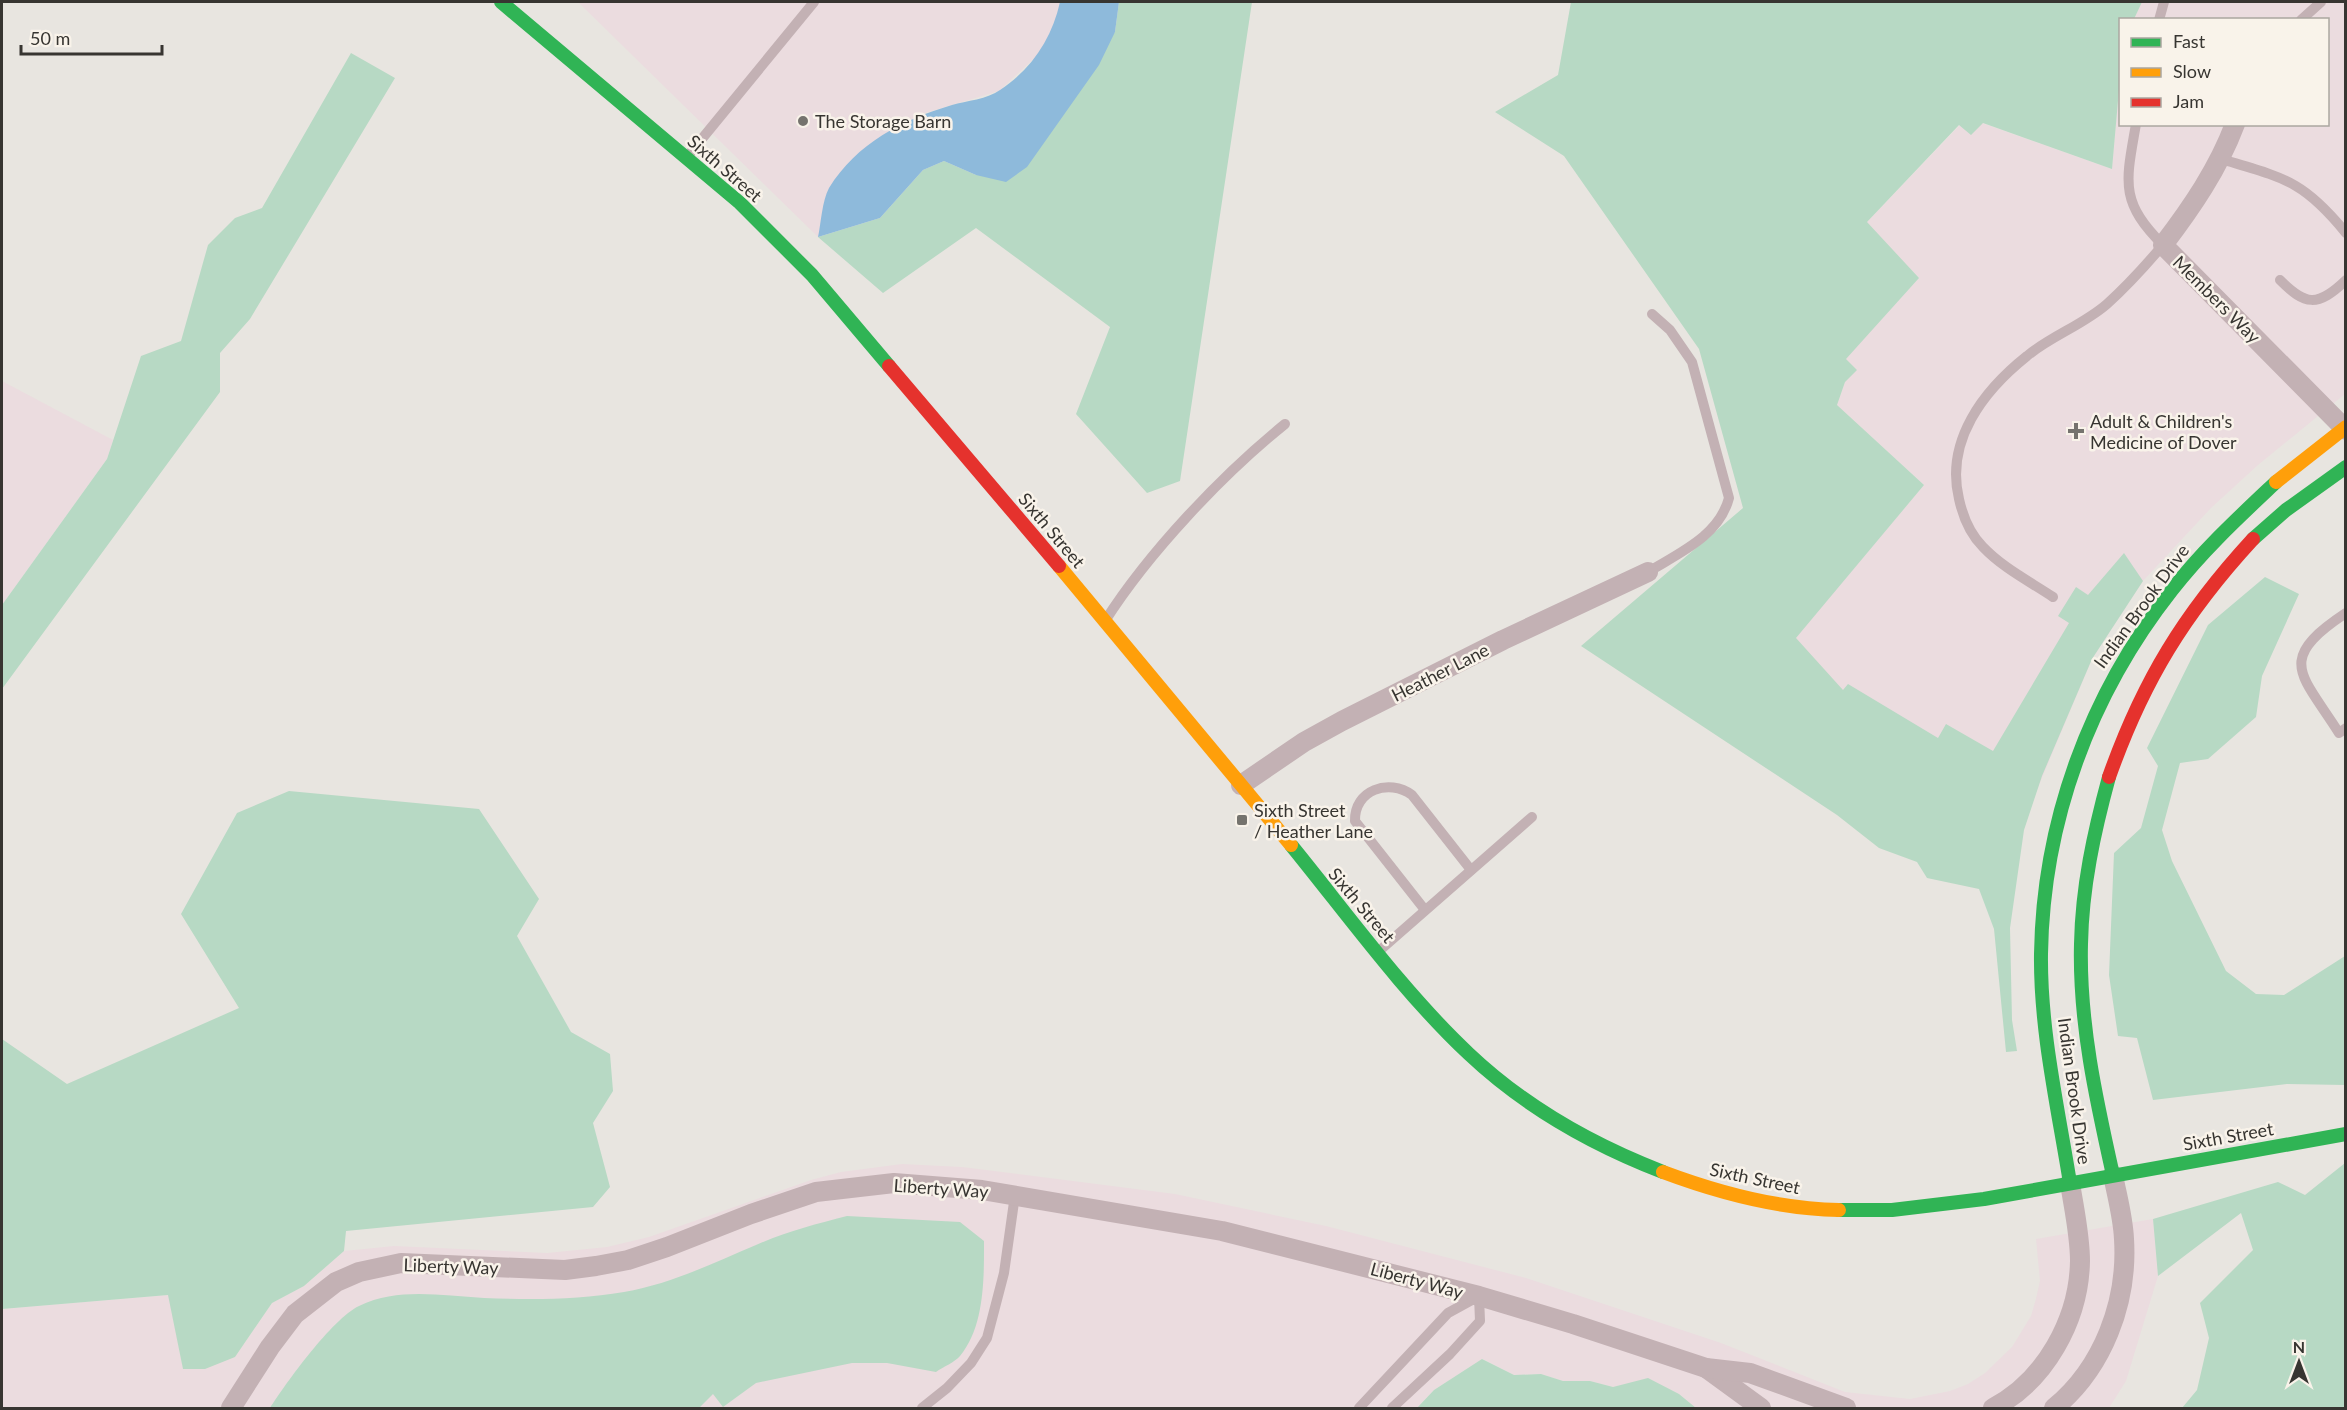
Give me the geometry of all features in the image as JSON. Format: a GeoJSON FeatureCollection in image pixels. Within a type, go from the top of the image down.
{"type":"FeatureCollection","features":[{"type":"Feature","properties":{"kind":"main road","name":"Sixth Street"},"geometry":{"type":"LineString","coordinates":[[501,2],[740,203],[812,275],[1105,621],[1456,1044],[1531,1106],[1625,1157],[1702,1186],[1793,1207],[1858,1211],[1934,1207],[2346,1134]]}},
{"type":"Feature","properties":{"kind":"main road","name":"Indian Brook Drive"},"geometry":{"type":"LineString","coordinates":[[2070,1183],[2043,991],[2042,924],[2047,877],[2057,823],[2082,741],[2111,677],[2149,619],[2194,562],[2266,488],[2345,428]]}},
{"type":"Feature","properties":{"kind":"main road","name":"Indian Brook Drive"},"geometry":{"type":"LineString","coordinates":[[2113,1175],[2090,1052],[2082,979],[2081,943],[2086,876],[2110,777],[2139,701],[2185,619],[2203,595],[2238,554],[2269,524],[2346,467]]}},
{"type":"Feature","properties":{"kind":"street","name":"Members Way"},"geometry":{"type":"LineString","coordinates":[[2234,126],[2221,159],[2200,194],[2163,245],[2345,428]]}},
{"type":"Feature","properties":{"kind":"street","name":"Heather Lane"},"geometry":{"type":"LineString","coordinates":[[1241,785],[1304,742],[1342,721],[1503,640],[1648,572]]}},
{"type":"Feature","properties":{"kind":"street"},"geometry":{"type":"LineString","coordinates":[[2054,1408],[2079,1385],[2092,1365],[2104,1344],[2119,1299],[2123,1279],[2124,1238],[2113,1175]]}},
{"type":"Feature","properties":{"kind":"street","name":"Liberty Way"},"geometry":{"type":"LineString","coordinates":[[231,1408],[270,1347],[295,1314],[336,1282],[378,1267],[401,1263],[565,1270],[596,1266],[628,1260],[667,1247],[751,1214],[816,1192],[894,1183],[949,1186],[1015,1195],[1222,1231],[1479,1296],[1706,1368],[1750,1373],[1846,1408]]}},
{"type":"Feature","properties":{"kind":"street"},"geometry":{"type":"LineString","coordinates":[[1993,1408],[2031,1382],[2048,1358],[2068,1318],[2075,1298],[2080,1263],[2070,1183]]}},
{"type":"Feature","properties":{"kind":"street","name":"Liberty Way"},"geometry":{"type":"LineString","coordinates":[[1706,1368],[1761,1408]]}},
{"type":"Feature","properties":{"kind":"lane"},"geometry":{"type":"LineString","coordinates":[[687,158],[814,2]]}},
{"type":"Feature","properties":{"kind":"lane"},"geometry":{"type":"LineString","coordinates":[[2160,18],[2164,2]]}},
{"type":"Feature","properties":{"kind":"lane"},"geometry":{"type":"LineString","coordinates":[[2303,18],[2321,2]]}},
{"type":"Feature","properties":{"kind":"lane"},"geometry":{"type":"LineString","coordinates":[[2053,597],[2005,566],[1981,546],[1968,528],[1955,484],[1955,459],[1961,438],[1985,399],[2026,357],[2106,304],[2163,245],[2136,215],[2131,204],[2130,168],[2136,126]]}},
{"type":"Feature","properties":{"kind":"lane"},"geometry":{"type":"LineString","coordinates":[[2221,159],[2288,179],[2325,207],[2346,233]]}},
{"type":"Feature","properties":{"kind":"lane"},"geometry":{"type":"LineString","coordinates":[[2280,279],[2299,299],[2313,301],[2338,288],[2346,280]]}},
{"type":"Feature","properties":{"kind":"lane"},"geometry":{"type":"LineString","coordinates":[[1648,572],[1716,526],[1725,514],[1729,498],[1692,362],[1670,330],[1652,314]]}},
{"type":"Feature","properties":{"kind":"lane"},"geometry":{"type":"LineString","coordinates":[[1105,621],[1127,589],[1179,528],[1255,448],[1285,424]]}},
{"type":"Feature","properties":{"kind":"lane"},"geometry":{"type":"LineString","coordinates":[[2342,731],[2305,680],[2299,664],[2304,649],[2319,631],[2346,613]]}},
{"type":"Feature","properties":{"kind":"lane"},"geometry":{"type":"LineString","coordinates":[[1425,910],[1355,821],[1354,810],[1363,797],[1378,787],[1402,787],[1412,795],[1472,870]]}},
{"type":"Feature","properties":{"kind":"lane"},"geometry":{"type":"LineString","coordinates":[[1378,952],[1532,817]]}},
{"type":"Feature","properties":{"kind":"lane"},"geometry":{"type":"LineString","coordinates":[[922,1408],[947,1388],[971,1363],[987,1338],[1004,1273],[1015,1195]]}},
{"type":"Feature","properties":{"kind":"lane"},"geometry":{"type":"LineString","coordinates":[[1359,1408],[1448,1313],[1479,1296],[1479,1321],[1450,1354],[1392,1408]]}},
{"type":"Feature","properties":{"kind":"shaded area","name":"The Storage Barn"},"geometry":{"type":"Polygon","coordinates":[[[578,2],[1060,2],[1056,21],[1042,51],[999,91],[925,113],[828,190],[818,237],[578,2]]]}},
{"type":"Feature","properties":{"kind":"shaded area"},"geometry":{"type":"Polygon","coordinates":[[[2142,2],[2345,2],[2345,394],[2258,465],[2211,508],[2143,581],[2092,659],[2037,790],[1903,756],[1795,638],[1924,485],[1837,405],[1845,382],[1845,359],[1919,278],[1866,223],[1960,125],[1982,123],[2112,169],[2119,89],[2119,126],[2329,126],[2329,18],[2134,18],[2142,2]]]}},
{"type":"Feature","properties":{"kind":"shaded area"},"geometry":{"type":"Polygon","coordinates":[[[2,381],[113,440],[107,459],[2,605],[2,381]]]}},
{"type":"Feature","properties":{"kind":"shaded area"},"geometry":{"type":"Polygon","coordinates":[[[902,1164],[962,1167],[1175,1194],[1326,1226],[1526,1278],[1721,1343],[1845,1392],[1910,1399],[1950,1391],[1968,1384],[1985,1373],[2012,1347],[2031,1316],[2040,1281],[2036,1239],[2153,1219],[2158,1276],[2126,1381],[2109,1408],[1696,1408],[1679,1394],[1648,1379],[1613,1387],[1590,1381],[1563,1381],[1541,1374],[1514,1375],[1483,1359],[1434,1390],[1417,1408],[2,1408],[2,1309],[169,1295],[183,1369],[235,1357],[272,1303],[304,1286],[344,1251],[394,1246],[547,1253],[607,1247],[649,1237],[811,1180],[841,1172],[902,1164]]]}},
{"type":"Feature","properties":{"kind":"green space"},"geometry":{"type":"Polygon","coordinates":[[[1119,2],[1252,2],[1180,481],[1147,493],[1076,414],[1110,327],[976,228],[883,293],[818,237],[880,218],[923,170],[944,161],[976,175],[1115,32],[1119,2]]]}},
{"type":"Feature","properties":{"kind":"green space"},"geometry":{"type":"Polygon","coordinates":[[[1571,2],[2142,2],[2134,18],[2119,18],[2119,89],[2112,169],[1983,123],[1971,135],[1959,125],[1867,222],[1919,278],[1846,359],[1857,370],[1845,382],[1837,405],[1924,485],[1796,638],[1843,690],[1848,684],[1938,738],[1946,724],[1993,751],[2069,623],[2058,616],[2076,587],[2088,595],[2124,553],[2143,581],[2092,659],[2042,776],[2024,830],[2010,928],[2012,1020],[2017,1051],[2006,1052],[1994,929],[1979,889],[1927,878],[1917,862],[1879,848],[1837,815],[1581,646],[1743,508],[1699,349],[1564,156],[1495,112],[1558,75],[1571,2]]]}},
{"type":"Feature","properties":{"kind":"green space"},"geometry":{"type":"Polygon","coordinates":[[[351,53],[395,78],[250,319],[220,353],[220,392],[2,689],[2,605],[107,459],[141,356],[181,341],[208,245],[235,218],[262,208],[351,53]]]}},
{"type":"Feature","properties":{"kind":"green space"},"geometry":{"type":"Polygon","coordinates":[[[2265,577],[2299,594],[2262,676],[2256,717],[2208,759],[2180,763],[2162,830],[2172,861],[2226,971],[2256,994],[2284,995],[2345,956],[2345,1085],[2287,1084],[2153,1100],[2137,1038],[2118,1036],[2109,975],[2114,853],[2141,828],[2158,766],[2147,748],[2208,625],[2265,577]]]}},
{"type":"Feature","properties":{"kind":"green space"},"geometry":{"type":"Polygon","coordinates":[[[289,791],[479,809],[539,899],[517,936],[571,1032],[610,1054],[613,1091],[593,1123],[610,1187],[593,1207],[346,1231],[344,1251],[304,1286],[272,1303],[235,1357],[205,1369],[183,1369],[168,1295],[2,1309],[2,1039],[67,1084],[239,1008],[181,914],[237,813],[289,791]]]}},
{"type":"Feature","properties":{"kind":"green space"},"geometry":{"type":"Polygon","coordinates":[[[2345,1163],[2345,1408],[2182,1408],[2197,1390],[2209,1338],[2200,1303],[2253,1250],[2241,1213],[2158,1276],[2153,1219],[2278,1182],[2305,1195],[2345,1163]]]}},
{"type":"Feature","properties":{"kind":"green space"},"geometry":{"type":"Polygon","coordinates":[[[847,1216],[960,1222],[984,1241],[983,1285],[979,1316],[968,1344],[955,1360],[936,1372],[887,1363],[852,1363],[756,1383],[723,1407],[713,1394],[699,1408],[270,1408],[323,1337],[348,1313],[374,1300],[389,1296],[420,1294],[536,1299],[589,1297],[624,1292],[658,1284],[708,1266],[778,1236],[847,1216]]]}},
{"type":"Feature","properties":{"kind":"green space"},"geometry":{"type":"Polygon","coordinates":[[[1482,1359],[1514,1375],[1541,1374],[1563,1381],[1590,1381],[1613,1387],[1648,1378],[1679,1394],[1696,1408],[1417,1408],[1434,1390],[1482,1359]]]}},
{"type":"Feature","properties":{"kind":"water"},"geometry":{"type":"Polygon","coordinates":[[[1060,2],[1119,2],[1115,32],[1099,65],[1027,167],[1006,182],[976,175],[944,161],[923,170],[880,218],[818,237],[823,206],[829,188],[853,158],[882,135],[898,126],[952,105],[989,96],[1011,82],[1039,52],[1052,28],[1060,2]]]}},
{"type":"Feature","properties":{"kind":"traffic: fast"},"geometry":{"type":"LineString","coordinates":[[501,2],[740,203],[812,275],[889,366]]}},
{"type":"Feature","properties":{"kind":"traffic: fast"},"geometry":{"type":"LineString","coordinates":[[2253,539],[2286,510],[2346,467]]}},
{"type":"Feature","properties":{"kind":"traffic: fast"},"geometry":{"type":"LineString","coordinates":[[2070,1183],[2051,1069],[2041,983],[2044,904],[2051,856],[2062,808],[2076,761],[2095,716],[2117,672],[2143,630],[2196,561],[2276,482]]}},
{"type":"Feature","properties":{"kind":"traffic: fast"},"geometry":{"type":"LineString","coordinates":[[2109,777],[2086,881],[2081,973],[2090,1060],[2113,1175]]}},
{"type":"Feature","properties":{"kind":"traffic: fast"},"geometry":{"type":"LineString","coordinates":[[1291,845],[1377,953],[1422,1005],[1490,1073],[1536,1107],[1585,1137],[1663,1172]]}},
{"type":"Feature","properties":{"kind":"traffic: fast"},"geometry":{"type":"LineString","coordinates":[[1839,1210],[1892,1210],[1984,1199],[2346,1134]]}},
{"type":"Feature","properties":{"kind":"traffic: slow"},"geometry":{"type":"LineString","coordinates":[[2276,482],[2346,427]]}},
{"type":"Feature","properties":{"kind":"traffic: slow"},"geometry":{"type":"LineString","coordinates":[[1059,566],[1291,845]]}},
{"type":"Feature","properties":{"kind":"traffic: slow"},"geometry":{"type":"LineString","coordinates":[[1663,1172],[1749,1199],[1794,1207],[1839,1210]]}},
{"type":"Feature","properties":{"kind":"traffic: jam"},"geometry":{"type":"LineString","coordinates":[[889,366],[1059,566]]}},
{"type":"Feature","properties":{"kind":"traffic: jam"},"geometry":{"type":"LineString","coordinates":[[2109,777],[2136,710],[2168,650],[2206,594],[2253,539]]}},
{"type":"Feature","properties":{"kind":"place","name":"The Storage Barn"},"geometry":{"type":"Point","coordinates":[803,121]}},
{"type":"Feature","properties":{"kind":"place","name":"Adult & Children's Medicine of Dover"},"geometry":{"type":"Point","coordinates":[2076,431]}},
{"type":"Feature","properties":{"kind":"place","name":"Sixth Street / Heather Lane"},"geometry":{"type":"Point","coordinates":[1242,820]}}]}
